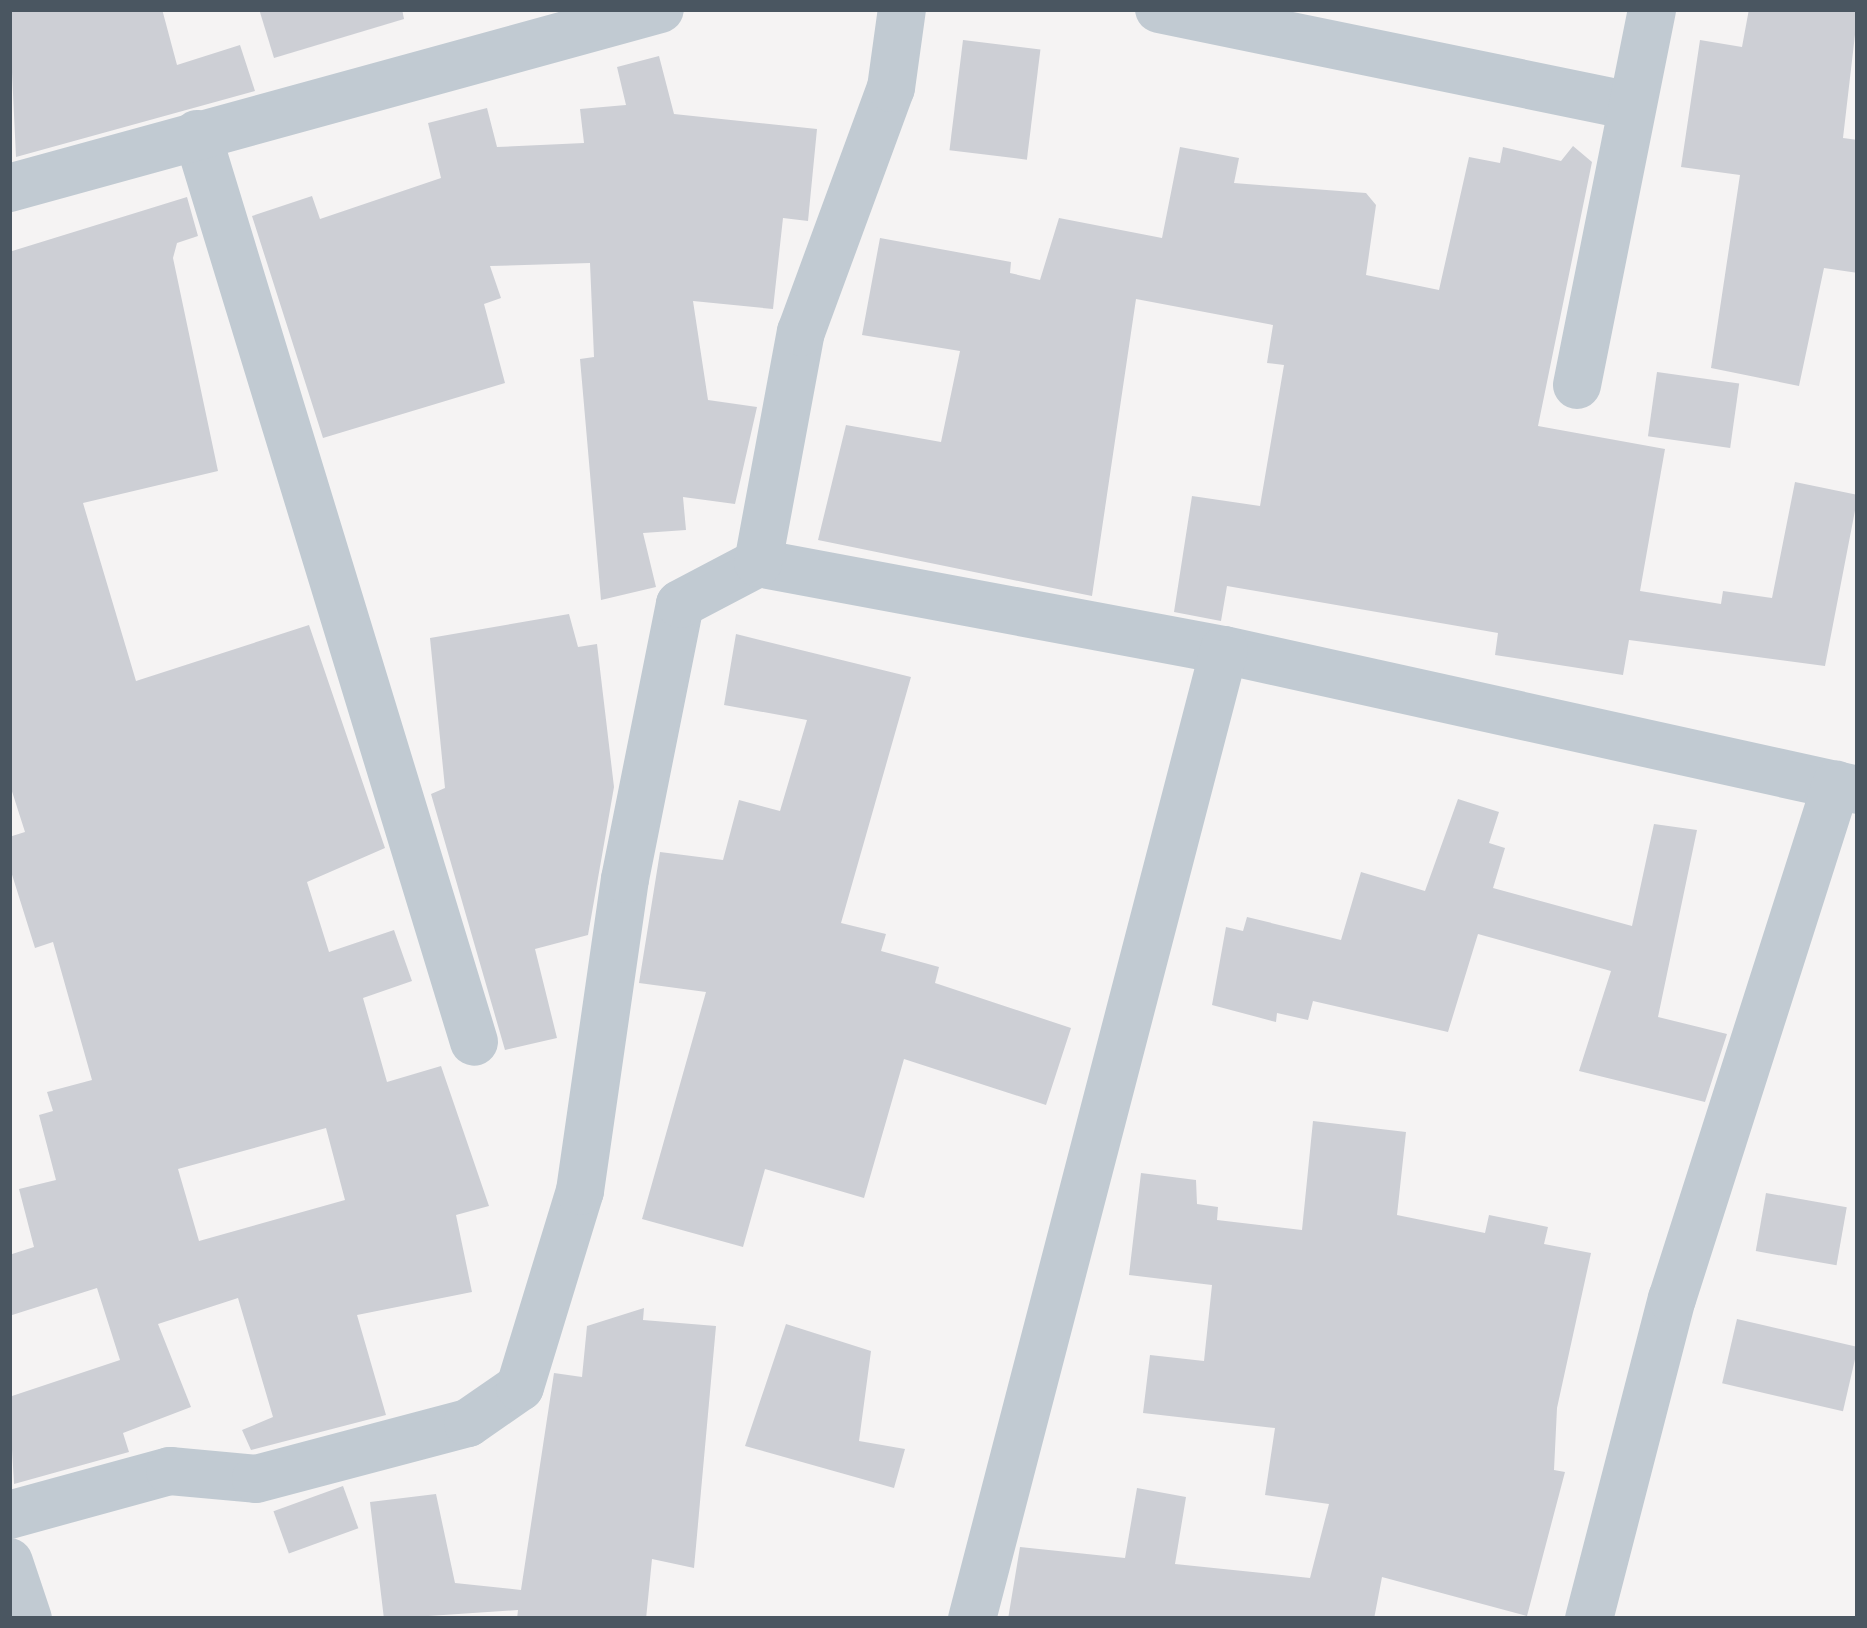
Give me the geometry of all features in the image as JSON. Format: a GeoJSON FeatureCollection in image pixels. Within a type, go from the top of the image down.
{"type":"FeatureCollection","features":[{"type":"Feature","properties":{"kind":"street"},"geometry":{"type":"LineString","coordinates":[[9,188],[576,19],[660,9]]}},
{"type":"Feature","properties":{"kind":"street"},"geometry":{"type":"LineString","coordinates":[[758,563],[801,332],[891,88],[902,9]]}},
{"type":"Feature","properties":{"kind":"street"},"geometry":{"type":"LineString","coordinates":[[1159,9],[1631,106]]}},
{"type":"Feature","properties":{"kind":"street"},"geometry":{"type":"LineString","coordinates":[[1577,385],[1652,9]]}},
{"type":"Feature","properties":{"kind":"street"},"geometry":{"type":"LineString","coordinates":[[197,134],[474,1042]]}},
{"type":"Feature","properties":{"kind":"street"},"geometry":{"type":"LineString","coordinates":[[9,1515],[170,1471],[256,1479],[468,1423],[520,1387],[580,1191],[680,604],[758,563],[1224,650],[1847,787],[1672,1299],[1589,1619]]}},
{"type":"Feature","properties":{"kind":"street"},"geometry":{"type":"LineString","coordinates":[[972,1619],[1224,650]]}},
{"type":"Feature","properties":{"kind":"street"},"geometry":{"type":"LineString","coordinates":[[9,1562],[28,1619]]}},
{"type":"Feature","properties":{"kind":"building"},"geometry":{"type":"Polygon","coordinates":[[[9,9],[162,9],[177,65],[240,45],[255,91],[16,157],[9,9]]]}},
{"type":"Feature","properties":{"kind":"building"},"geometry":{"type":"Polygon","coordinates":[[[259,9],[402,9],[404,19],[274,58],[259,9]]]}},
{"type":"Feature","properties":{"kind":"building"},"geometry":{"type":"Polygon","coordinates":[[[1749,9],[1858,9],[1843,138],[1858,140],[1858,273],[1824,268],[1799,386],[1711,368],[1740,175],[1681,167],[1700,40],[1742,47],[1749,9]]]}},
{"type":"Feature","properties":{"kind":"building"},"geometry":{"type":"Polygon","coordinates":[[[963,40],[1040,50],[1027,160],[949,150],[963,40]]]}},
{"type":"Feature","properties":{"kind":"building"},"geometry":{"type":"Polygon","coordinates":[[[659,56],[674,114],[817,129],[808,221],[783,218],[773,309],[693,301],[708,400],[757,407],[735,504],[683,497],[686,530],[643,533],[656,587],[601,600],[580,359],[594,357],[590,263],[490,266],[501,298],[484,304],[505,383],[323,438],[252,216],[312,196],[320,219],[441,178],[428,123],[487,108],[497,147],[584,143],[580,109],[626,105],[617,67],[659,56]]]}},
{"type":"Feature","properties":{"kind":"building"},"geometry":{"type":"Polygon","coordinates":[[[1573,146],[1592,162],[1538,426],[1665,449],[1640,591],[1721,604],[1723,591],[1772,598],[1795,482],[1858,495],[1825,666],[1629,640],[1623,675],[1495,655],[1498,633],[1227,586],[1221,621],[1174,612],[1192,496],[1260,506],[1284,365],[1267,363],[1273,325],[1136,299],[1092,596],[818,540],[846,425],[941,442],[960,351],[862,335],[880,238],[1011,262],[1010,273],[1040,280],[1059,218],[1162,238],[1180,147],[1239,158],[1234,183],[1366,193],[1376,205],[1366,275],[1439,290],[1469,157],[1500,163],[1503,147],[1561,161],[1573,146]]]}},
{"type":"Feature","properties":{"kind":"building"},"geometry":{"type":"Polygon","coordinates":[[[187,197],[198,236],[177,243],[173,258],[218,471],[83,503],[136,681],[309,625],[385,848],[307,882],[329,952],[394,930],[412,981],[363,998],[387,1082],[441,1066],[489,1206],[456,1215],[472,1292],[357,1315],[386,1415],[251,1450],[242,1430],[273,1417],[238,1298],[158,1324],[191,1407],[123,1433],[129,1452],[14,1484],[9,1397],[120,1360],[97,1288],[9,1316],[9,1255],[34,1247],[19,1189],[56,1180],[39,1115],[53,1111],[47,1092],[92,1080],[53,942],[35,948],[9,865],[9,837],[25,832],[9,782],[9,252],[187,197]],[[326,1128],[178,1169],[199,1241],[345,1200],[326,1128]]]}},
{"type":"Feature","properties":{"kind":"building"},"geometry":{"type":"Polygon","coordinates":[[[1657,372],[1739,384],[1730,448],[1648,436],[1657,372]]]}},
{"type":"Feature","properties":{"kind":"building"},"geometry":{"type":"Polygon","coordinates":[[[569,614],[578,647],[597,644],[614,787],[588,935],[535,949],[557,1038],[505,1050],[431,794],[445,788],[430,638],[569,614]]]}},
{"type":"Feature","properties":{"kind":"building"},"geometry":{"type":"Polygon","coordinates":[[[736,634],[911,677],[841,923],[886,934],[881,951],[939,967],[935,983],[1071,1028],[1046,1105],[904,1059],[864,1198],[765,1169],[743,1247],[642,1219],[706,992],[639,983],[660,852],[723,860],[739,800],[780,811],[807,720],[724,705],[736,634]]]}},
{"type":"Feature","properties":{"kind":"building"},"geometry":{"type":"Polygon","coordinates":[[[1458,799],[1499,812],[1489,843],[1505,848],[1493,888],[1632,926],[1654,824],[1697,830],[1658,1017],[1727,1034],[1705,1102],[1579,1071],[1611,971],[1478,934],[1448,1032],[1313,1001],[1308,1020],[1277,1013],[1276,1022],[1212,1005],[1226,927],[1243,931],[1247,917],[1341,940],[1361,872],[1425,891],[1458,799]]]}},
{"type":"Feature","properties":{"kind":"building"},"geometry":{"type":"Polygon","coordinates":[[[1313,1121],[1406,1132],[1397,1215],[1485,1233],[1489,1215],[1548,1227],[1544,1244],[1591,1253],[1557,1408],[1554,1470],[1565,1472],[1527,1616],[1382,1577],[1374,1619],[1008,1619],[1020,1547],[1125,1558],[1137,1488],[1186,1497],[1175,1564],[1310,1578],[1329,1504],[1265,1495],[1275,1428],[1143,1413],[1150,1355],[1204,1361],[1212,1285],[1129,1275],[1141,1173],[1196,1180],[1197,1204],[1218,1207],[1217,1220],[1302,1230],[1313,1121]]]}},
{"type":"Feature","properties":{"kind":"building"},"geometry":{"type":"Polygon","coordinates":[[[1766,1193],[1847,1207],[1837,1265],[1756,1251],[1766,1193]]]}},
{"type":"Feature","properties":{"kind":"building"},"geometry":{"type":"Polygon","coordinates":[[[644,1308],[643,1320],[716,1326],[694,1568],[652,1559],[646,1619],[517,1619],[518,1610],[384,1619],[370,1502],[436,1494],[455,1583],[521,1590],[554,1373],[582,1377],[587,1326],[644,1308]]]}},
{"type":"Feature","properties":{"kind":"building"},"geometry":{"type":"Polygon","coordinates":[[[1737,1319],[1858,1347],[1843,1411],[1722,1383],[1737,1319]]]}},
{"type":"Feature","properties":{"kind":"building"},"geometry":{"type":"Polygon","coordinates":[[[786,1324],[871,1351],[859,1441],[905,1449],[894,1488],[745,1446],[786,1324]]]}},
{"type":"Feature","properties":{"kind":"building"},"geometry":{"type":"Polygon","coordinates":[[[343,1486],[358,1528],[289,1554],[273,1511],[343,1486]]]}}]}
